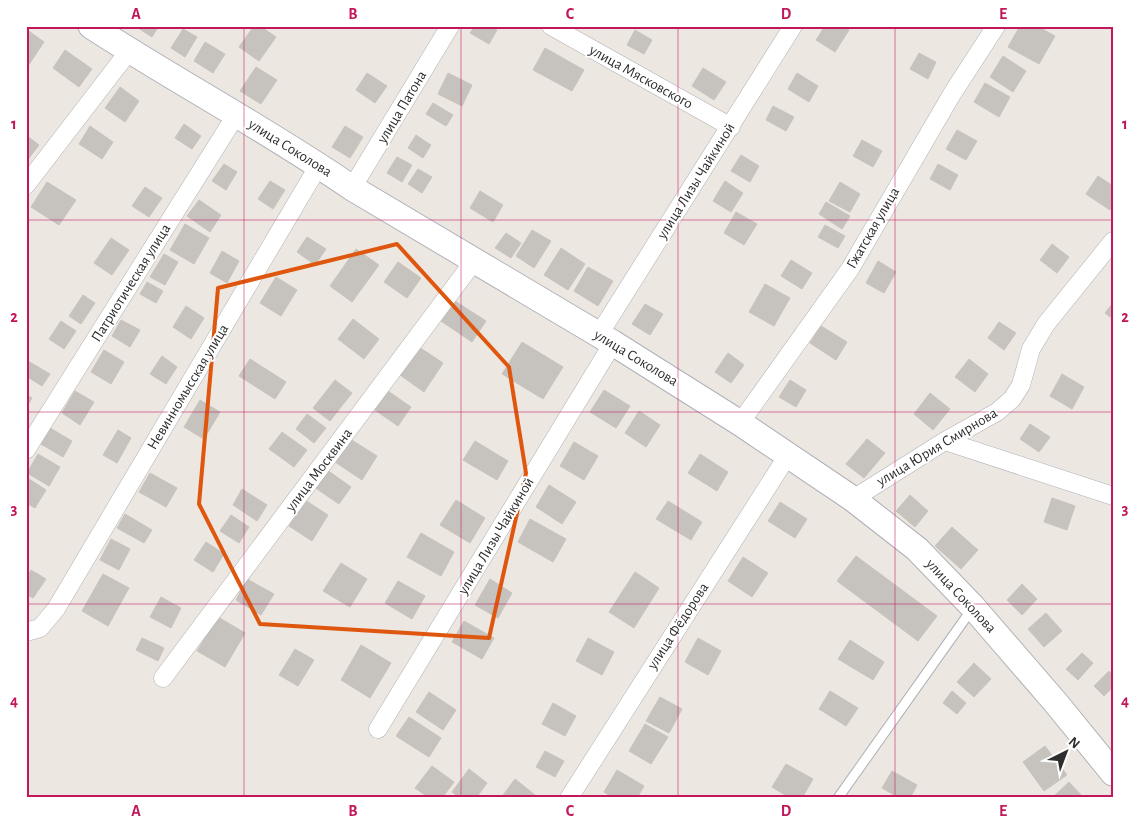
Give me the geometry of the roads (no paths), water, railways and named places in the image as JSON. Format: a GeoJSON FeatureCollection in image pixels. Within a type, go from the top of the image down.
{"type":"FeatureCollection","features":[{"type":"Feature","properties":{"kind":"main road","name":"улица Соколова"},"geometry":{"type":"LineString","coordinates":[[91,26],[128,51],[319,165],[352,188],[606,339],[740,423],[853,499],[917,550],[973,607],[1056,703],[1113,773]]}},
{"type":"Feature","properties":{"kind":"street","name":"улица Патона"},"geometry":{"type":"LineString","coordinates":[[352,188],[450,26]]}},
{"type":"Feature","properties":{"kind":"street","name":"улица Мясковского"},"geometry":{"type":"LineString","coordinates":[[551,26],[731,127]]}},
{"type":"Feature","properties":{"kind":"street","name":"улица Лизы Чайкиной"},"geometry":{"type":"LineString","coordinates":[[378,730],[606,339],[793,26]]}},
{"type":"Feature","properties":{"kind":"street","name":"Гжатская улица"},"geometry":{"type":"LineString","coordinates":[[740,423],[850,269],[952,94],[996,26]]}},
{"type":"Feature","properties":{"kind":"street"},"geometry":{"type":"LineString","coordinates":[[26,185],[128,51]]}},
{"type":"Feature","properties":{"kind":"street","name":"Патриотическая улица"},"geometry":{"type":"LineString","coordinates":[[26,450],[236,115]]}},
{"type":"Feature","properties":{"kind":"street","name":"Невинномысская улица"},"geometry":{"type":"LineString","coordinates":[[26,632],[40,628],[56,610],[319,165]]}},
{"type":"Feature","properties":{"kind":"street","name":"улица Юрия Смирнова"},"geometry":{"type":"LineString","coordinates":[[853,499],[945,441],[998,412],[1012,399],[1021,385],[1031,349],[1046,324],[1113,241]]}},
{"type":"Feature","properties":{"kind":"street","name":"улица Москвина"},"geometry":{"type":"LineString","coordinates":[[163,678],[474,261]]}},
{"type":"Feature","properties":{"kind":"street"},"geometry":{"type":"LineString","coordinates":[[945,441],[1113,496]]}},
{"type":"Feature","properties":{"kind":"street","name":"улица Фёдорова"},"geometry":{"type":"LineString","coordinates":[[569,798],[788,455]]}},
{"type":"Feature","properties":{"kind":"lane"},"geometry":{"type":"LineString","coordinates":[[838,798],[973,607]]}}]}
